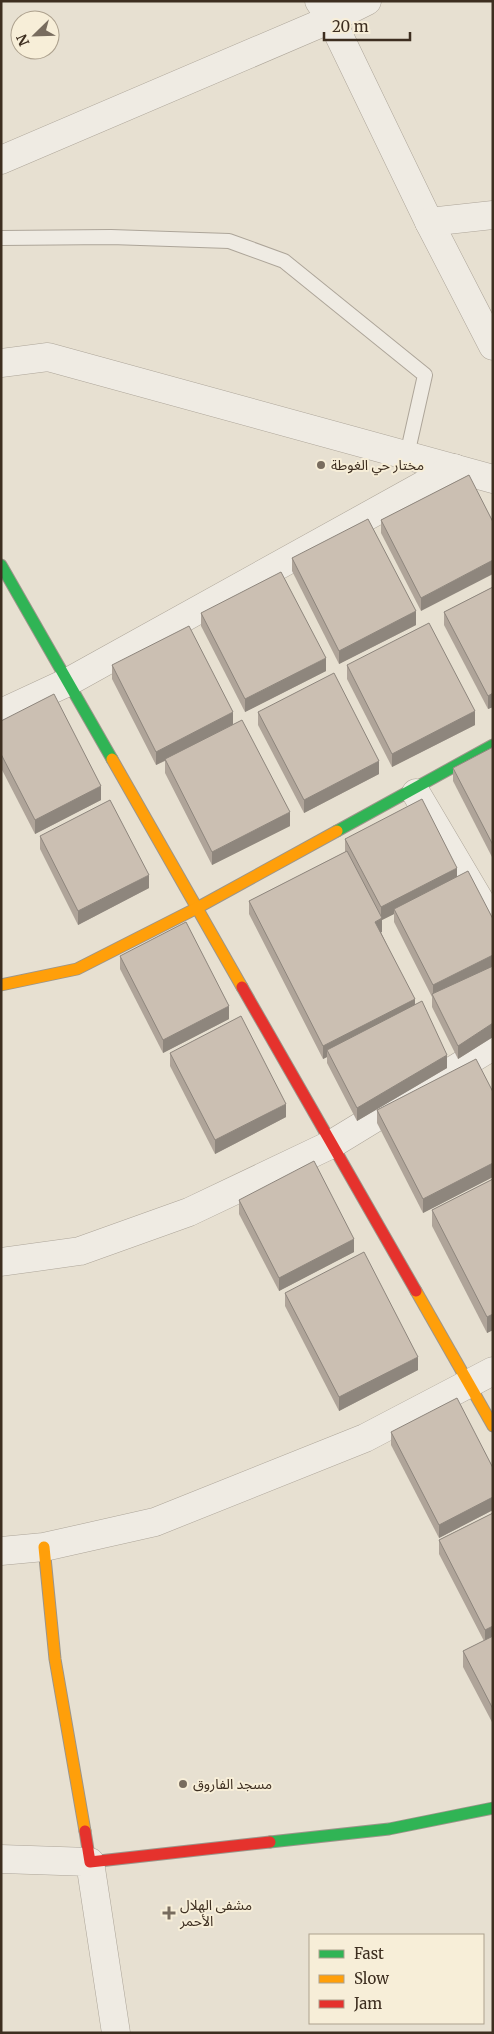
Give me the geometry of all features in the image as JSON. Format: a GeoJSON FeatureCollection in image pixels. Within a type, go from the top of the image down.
{"type":"FeatureCollection","features":[{"type":"Feature","properties":{"kind":"street"},"geometry":{"type":"LineString","coordinates":[[1,160],[325,10],[367,1]]}},
{"type":"Feature","properties":{"kind":"street"},"geometry":{"type":"LineString","coordinates":[[325,10],[429,222],[493,346]]}},
{"type":"Feature","properties":{"kind":"street"},"geometry":{"type":"LineString","coordinates":[[429,222],[493,215]]}},
{"type":"Feature","properties":{"kind":"street"},"geometry":{"type":"LineString","coordinates":[[1,363],[48,358],[493,479]]}},
{"type":"Feature","properties":{"kind":"street"},"geometry":{"type":"LineString","coordinates":[[1,713],[68,682],[454,468]]}},
{"type":"Feature","properties":{"kind":"street"},"geometry":{"type":"LineString","coordinates":[[1,565],[493,1426]]}},
{"type":"Feature","properties":{"kind":"street"},"geometry":{"type":"LineString","coordinates":[[1,985],[77,969],[197,908],[493,745]]}},
{"type":"Feature","properties":{"kind":"street"},"geometry":{"type":"LineString","coordinates":[[414,789],[493,923]]}},
{"type":"Feature","properties":{"kind":"street"},"geometry":{"type":"LineString","coordinates":[[1,1262],[80,1251],[189,1212],[332,1144],[493,1046]]}},
{"type":"Feature","properties":{"kind":"street"},"geometry":{"type":"LineString","coordinates":[[1,1551],[44,1547],[155,1522],[365,1438],[493,1372]]}},
{"type":"Feature","properties":{"kind":"street"},"geometry":{"type":"LineString","coordinates":[[44,1547],[55,1659],[90,1862],[116,2033]]}},
{"type":"Feature","properties":{"kind":"street"},"geometry":{"type":"LineString","coordinates":[[1,1859],[90,1862],[389,1829],[493,1808]]}},
{"type":"Feature","properties":{"kind":"lane"},"geometry":{"type":"LineString","coordinates":[[1,238],[110,237],[229,240],[284,261],[425,375],[407,455]]}},
{"type":"Feature","properties":{"kind":"building"},"geometry":{"type":"Polygon","coordinates":[[[469,475],[493,522],[493,560],[421,598],[381,520],[469,475]]]}},
{"type":"Feature","properties":{"kind":"building"},"geometry":{"type":"Polygon","coordinates":[[[368,519],[416,611],[339,651],[292,558],[368,519]]]}},
{"type":"Feature","properties":{"kind":"building"},"geometry":{"type":"Polygon","coordinates":[[[281,572],[326,658],[245,699],[201,613],[281,572]]]}},
{"type":"Feature","properties":{"kind":"building"},"geometry":{"type":"Polygon","coordinates":[[[493,587],[493,693],[488,696],[444,612],[493,587]]]}},
{"type":"Feature","properties":{"kind":"building"},"geometry":{"type":"Polygon","coordinates":[[[429,623],[475,711],[392,754],[347,665],[429,623]]]}},
{"type":"Feature","properties":{"kind":"building"},"geometry":{"type":"Polygon","coordinates":[[[189,626],[233,712],[156,752],[112,665],[189,626]]]}},
{"type":"Feature","properties":{"kind":"building"},"geometry":{"type":"Polygon","coordinates":[[[334,673],[379,761],[304,800],[258,712],[334,673]]]}},
{"type":"Feature","properties":{"kind":"building"},"geometry":{"type":"Polygon","coordinates":[[[54,694],[101,786],[35,820],[1,754],[1,721],[54,694]]]}},
{"type":"Feature","properties":{"kind":"building"},"geometry":{"type":"Polygon","coordinates":[[[242,720],[290,812],[212,852],[165,759],[242,720]]]}},
{"type":"Feature","properties":{"kind":"building"},"geometry":{"type":"Polygon","coordinates":[[[493,747],[493,845],[453,768],[493,747]]]}},
{"type":"Feature","properties":{"kind":"building"},"geometry":{"type":"Polygon","coordinates":[[[422,799],[457,868],[381,907],[345,839],[422,799]]]}},
{"type":"Feature","properties":{"kind":"building"},"geometry":{"type":"Polygon","coordinates":[[[110,800],[149,875],[78,911],[40,836],[110,800]]]}},
{"type":"Feature","properties":{"kind":"building"},"geometry":{"type":"Polygon","coordinates":[[[347,851],[382,918],[375,922],[415,999],[323,1046],[249,901],[347,851]]]}},
{"type":"Feature","properties":{"kind":"building"},"geometry":{"type":"Polygon","coordinates":[[[468,871],[493,919],[493,955],[433,985],[394,909],[468,871]]]}},
{"type":"Feature","properties":{"kind":"building"},"geometry":{"type":"Polygon","coordinates":[[[186,922],[229,1006],[163,1040],[120,956],[186,922]]]}},
{"type":"Feature","properties":{"kind":"building"},"geometry":{"type":"Polygon","coordinates":[[[493,966],[493,1023],[458,1046],[432,994],[493,966]]]}},
{"type":"Feature","properties":{"kind":"building"},"geometry":{"type":"Polygon","coordinates":[[[422,1001],[447,1055],[357,1108],[327,1050],[422,1001]]]}},
{"type":"Feature","properties":{"kind":"building"},"geometry":{"type":"Polygon","coordinates":[[[241,1016],[286,1104],[215,1140],[170,1053],[241,1016]]]}},
{"type":"Feature","properties":{"kind":"building"},"geometry":{"type":"Polygon","coordinates":[[[476,1059],[493,1092],[493,1163],[423,1199],[377,1110],[476,1059]]]}},
{"type":"Feature","properties":{"kind":"building"},"geometry":{"type":"Polygon","coordinates":[[[314,1161],[354,1239],[279,1278],[239,1200],[314,1161]]]}},
{"type":"Feature","properties":{"kind":"building"},"geometry":{"type":"Polygon","coordinates":[[[493,1179],[493,1314],[487,1317],[432,1210],[493,1179]]]}},
{"type":"Feature","properties":{"kind":"building"},"geometry":{"type":"Polygon","coordinates":[[[364,1252],[418,1357],[339,1397],[285,1293],[364,1252]]]}},
{"type":"Feature","properties":{"kind":"building"},"geometry":{"type":"Polygon","coordinates":[[[457,1398],[493,1468],[493,1497],[439,1525],[391,1432],[457,1398]]]}},
{"type":"Feature","properties":{"kind":"building"},"geometry":{"type":"Polygon","coordinates":[[[493,1513],[493,1626],[485,1630],[439,1540],[493,1513]]]}},
{"type":"Feature","properties":{"kind":"building"},"geometry":{"type":"Polygon","coordinates":[[[493,1636],[493,1709],[463,1651],[493,1636]]]}},
{"type":"Feature","properties":{"kind":"traffic: fast"},"geometry":{"type":"LineString","coordinates":[[1,565],[112,759]]}},
{"type":"Feature","properties":{"kind":"traffic: fast"},"geometry":{"type":"LineString","coordinates":[[337,831],[493,745]]}},
{"type":"Feature","properties":{"kind":"traffic: fast"},"geometry":{"type":"LineString","coordinates":[[270,1842],[389,1829],[493,1808]]}},
{"type":"Feature","properties":{"kind":"traffic: slow"},"geometry":{"type":"LineString","coordinates":[[112,759],[242,987]]}},
{"type":"Feature","properties":{"kind":"traffic: slow"},"geometry":{"type":"LineString","coordinates":[[1,985],[77,969],[197,908],[337,831]]}},
{"type":"Feature","properties":{"kind":"traffic: slow"},"geometry":{"type":"LineString","coordinates":[[416,1291],[493,1426]]}},
{"type":"Feature","properties":{"kind":"traffic: slow"},"geometry":{"type":"LineString","coordinates":[[44,1547],[55,1659],[85,1831]]}},
{"type":"Feature","properties":{"kind":"traffic: jam"},"geometry":{"type":"LineString","coordinates":[[242,987],[416,1291]]}},
{"type":"Feature","properties":{"kind":"traffic: jam"},"geometry":{"type":"LineString","coordinates":[[85,1831],[90,1862],[270,1842]]}},
{"type":"Feature","properties":{"kind":"place","name":"مختار حي الغوطة"},"geometry":{"type":"Point","coordinates":[321,465]}},
{"type":"Feature","properties":{"kind":"place","name":"مسجد الفاروق"},"geometry":{"type":"Point","coordinates":[183,1784]}},
{"type":"Feature","properties":{"kind":"place","name":"مشفى الهلال الأحمر"},"geometry":{"type":"Point","coordinates":[169,1913]}}]}
